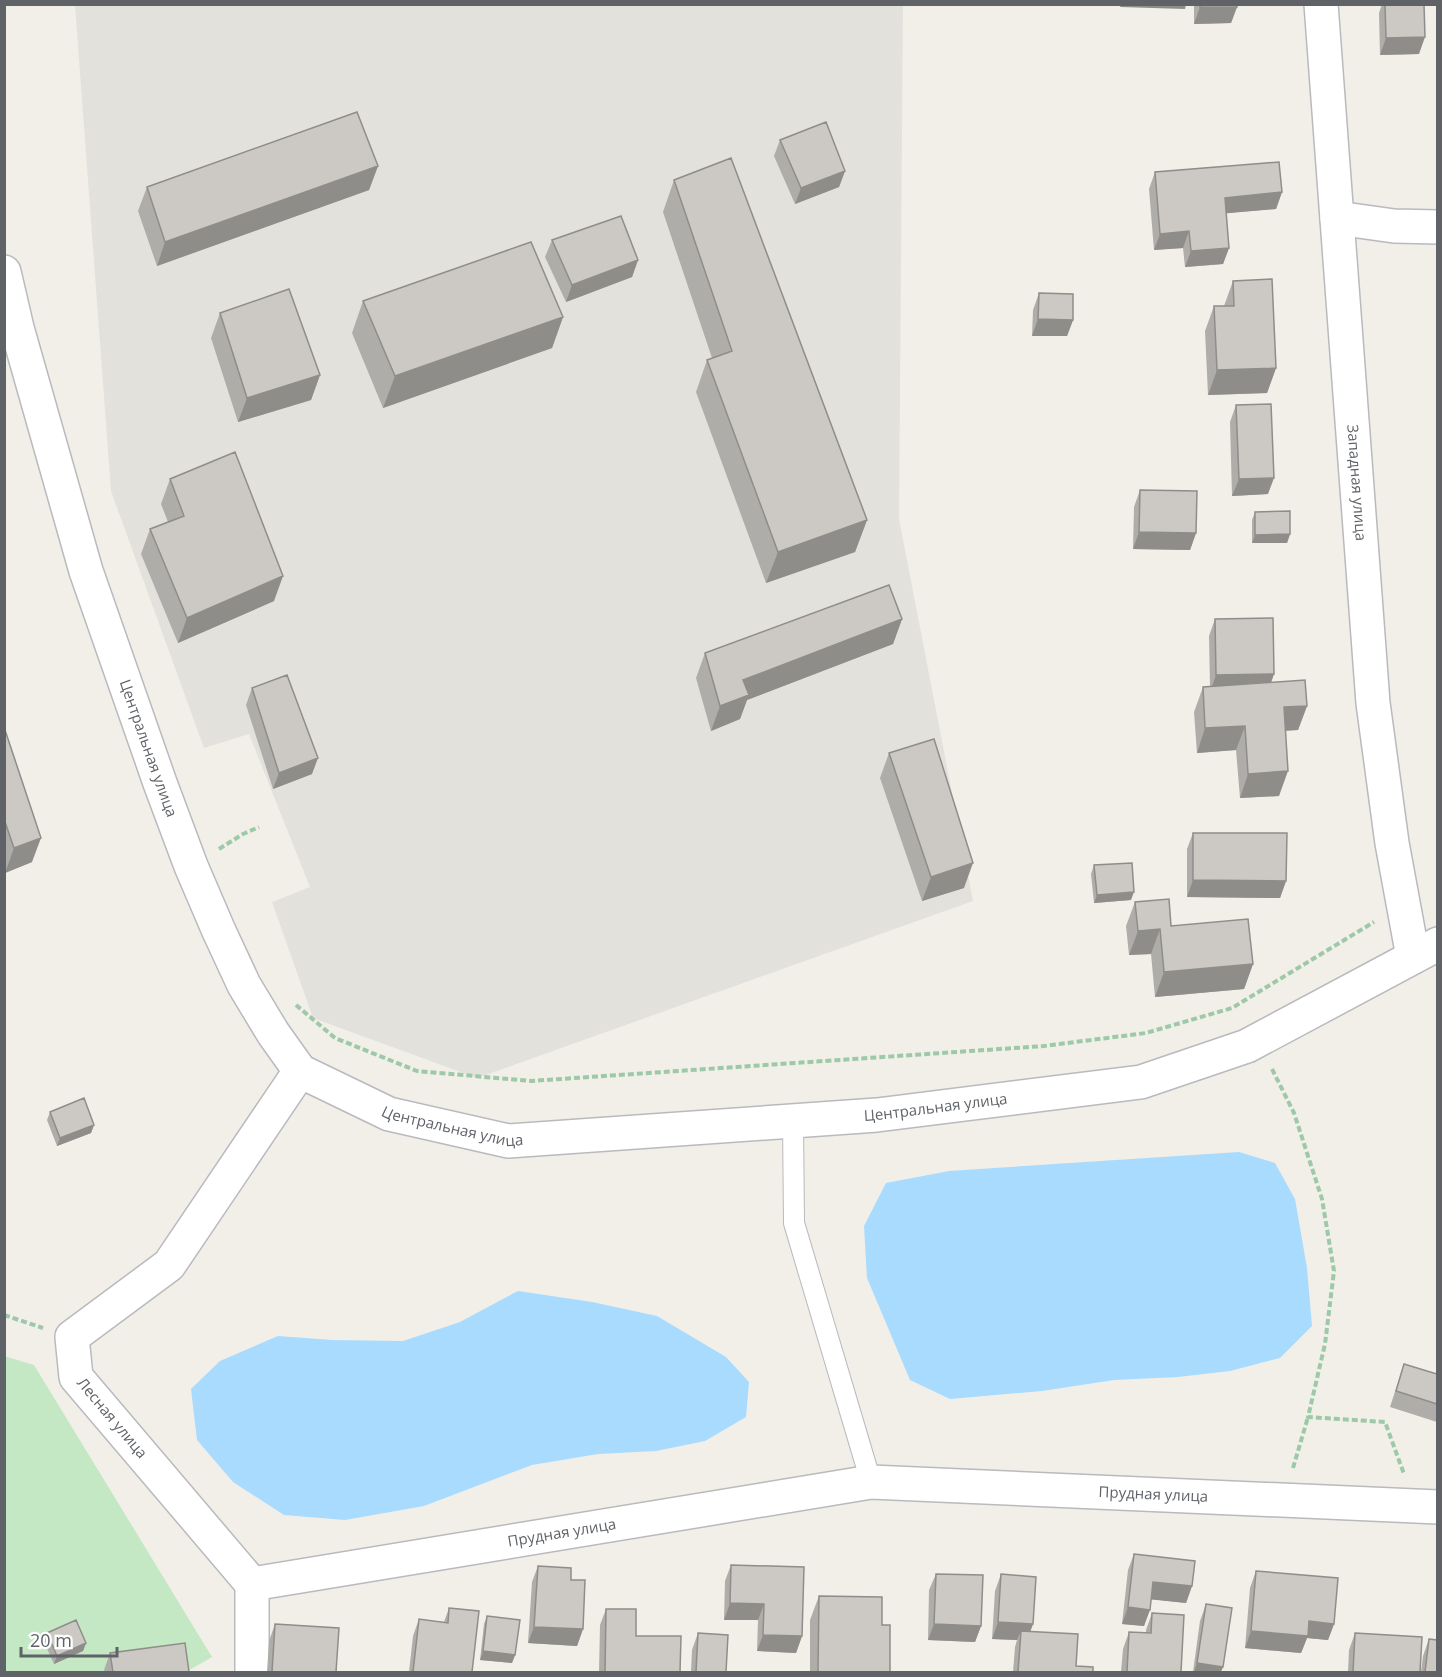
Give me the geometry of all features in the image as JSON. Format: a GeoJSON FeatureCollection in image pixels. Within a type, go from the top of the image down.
{"type":"FeatureCollection","features":[{"type":"Feature","properties":{"kind":"street","name":"Западная улица"},"geometry":{"type":"LineString","coordinates":[[1321,4],[1372,703],[1392,843],[1404,904],[1425,950]]}},
{"type":"Feature","properties":{"kind":"street"},"geometry":{"type":"LineString","coordinates":[[1337,218],[1394,226],[1437,227]]}},
{"type":"Feature","properties":{"kind":"street","name":"Центральная улица"},"geometry":{"type":"LineString","coordinates":[[4,272],[16,328],[86,571],[191,866],[244,985],[273,1033],[300,1071],[389,1114],[508,1141],[877,1115],[1141,1082],[1246,1046],[1425,950]]}},
{"type":"Feature","properties":{"kind":"street"},"geometry":{"type":"LineString","coordinates":[[72,1337],[170,1265],[300,1071]]}},
{"type":"Feature","properties":{"kind":"street","name":"Лесная улица"},"geometry":{"type":"LineString","coordinates":[[72,1337],[76,1377],[252,1584]]}},
{"type":"Feature","properties":{"kind":"street","name":"Прудная улица"},"geometry":{"type":"LineString","coordinates":[[252,1584],[871,1482],[1427,1506]]}},
{"type":"Feature","properties":{"kind":"street"},"geometry":{"type":"LineString","coordinates":[[252,1584],[252,1672]]}},
{"type":"Feature","properties":{"kind":"lane"},"geometry":{"type":"LineString","coordinates":[[793,1121],[794,1222],[871,1482]]}},
{"type":"Feature","properties":{"kind":"path"},"geometry":{"type":"LineString","coordinates":[[216,857],[220,848],[259,827]]}},
{"type":"Feature","properties":{"kind":"path"},"geometry":{"type":"LineString","coordinates":[[294,1003],[335,1038],[417,1071],[531,1081],[1044,1046],[1146,1033],[1232,1008],[1404,904]]}},
{"type":"Feature","properties":{"kind":"path"},"geometry":{"type":"LineString","coordinates":[[1270,1065],[1294,1113],[1322,1199],[1334,1271],[1325,1344],[1308,1417],[1283,1500]]}},
{"type":"Feature","properties":{"kind":"path"},"geometry":{"type":"LineString","coordinates":[[4,1315],[72,1337]]}},
{"type":"Feature","properties":{"kind":"path"},"geometry":{"type":"LineString","coordinates":[[1308,1417],[1385,1422],[1427,1506]]}},
{"type":"Feature","properties":{"kind":"shaded area"},"geometry":{"type":"Polygon","coordinates":[[[75,5],[903,5],[899,519],[973,901],[477,1078],[313,1018],[272,902],[310,887],[249,734],[204,748],[111,491],[75,5]]]}},
{"type":"Feature","properties":{"kind":"green space"},"geometry":{"type":"Polygon","coordinates":[[[4,1356],[34,1365],[212,1657],[186,1672],[5,1672],[4,1356]]]}},
{"type":"Feature","properties":{"kind":"water"},"geometry":{"type":"Polygon","coordinates":[[[1239,1152],[1275,1163],[1295,1199],[1307,1268],[1312,1326],[1280,1358],[1230,1371],[1178,1377],[1114,1380],[1042,1391],[950,1399],[910,1380],[867,1278],[864,1226],[886,1183],[949,1171],[1239,1152]]]}},
{"type":"Feature","properties":{"kind":"water"},"geometry":{"type":"Polygon","coordinates":[[[518,1291],[592,1302],[657,1316],[726,1357],[749,1382],[746,1417],[705,1441],[656,1451],[598,1454],[532,1465],[424,1506],[345,1520],[284,1515],[233,1482],[197,1440],[191,1389],[220,1361],[278,1336],[332,1340],[403,1341],[460,1322],[518,1291]]]}},
{"type":"Feature","properties":{"kind":"building"},"geometry":{"type":"Polygon","coordinates":[[[1200,4],[1237,4],[1237,7],[1200,7],[1200,4]]]}},
{"type":"Feature","properties":{"kind":"building"},"geometry":{"type":"Polygon","coordinates":[[[1385,4],[1424,4],[1425,37],[1386,38],[1385,4]]]}},
{"type":"Feature","properties":{"kind":"building"},"geometry":{"type":"Polygon","coordinates":[[[357,112],[378,166],[165,242],[147,187],[357,112]]]}},
{"type":"Feature","properties":{"kind":"building"},"geometry":{"type":"Polygon","coordinates":[[[826,122],[845,171],[801,188],[780,140],[826,122]]]}},
{"type":"Feature","properties":{"kind":"building"},"geometry":{"type":"Polygon","coordinates":[[[731,158],[867,520],[778,552],[707,360],[732,351],[674,180],[731,158]]]}},
{"type":"Feature","properties":{"kind":"building"},"geometry":{"type":"Polygon","coordinates":[[[1279,162],[1282,192],[1225,198],[1229,248],[1191,251],[1189,231],[1160,234],[1155,172],[1279,162]]]}},
{"type":"Feature","properties":{"kind":"building"},"geometry":{"type":"Polygon","coordinates":[[[621,216],[638,260],[572,285],[552,240],[621,216]]]}},
{"type":"Feature","properties":{"kind":"building"},"geometry":{"type":"Polygon","coordinates":[[[531,242],[563,317],[395,376],[363,301],[531,242]]]}},
{"type":"Feature","properties":{"kind":"building"},"geometry":{"type":"Polygon","coordinates":[[[1272,279],[1276,368],[1217,370],[1214,306],[1234,306],[1233,281],[1272,279]]]}},
{"type":"Feature","properties":{"kind":"building"},"geometry":{"type":"Polygon","coordinates":[[[289,289],[320,375],[247,398],[220,313],[289,289]]]}},
{"type":"Feature","properties":{"kind":"building"},"geometry":{"type":"Polygon","coordinates":[[[1039,293],[1073,294],[1073,320],[1038,319],[1039,293]]]}},
{"type":"Feature","properties":{"kind":"building"},"geometry":{"type":"Polygon","coordinates":[[[1271,404],[1274,478],[1239,479],[1236,405],[1271,404]]]}},
{"type":"Feature","properties":{"kind":"building"},"geometry":{"type":"Polygon","coordinates":[[[235,452],[283,576],[187,618],[150,529],[184,516],[170,479],[235,452]]]}},
{"type":"Feature","properties":{"kind":"building"},"geometry":{"type":"Polygon","coordinates":[[[1140,490],[1197,491],[1196,533],[1139,532],[1140,490]]]}},
{"type":"Feature","properties":{"kind":"building"},"geometry":{"type":"Polygon","coordinates":[[[1290,511],[1290,534],[1255,535],[1255,512],[1290,511]]]}},
{"type":"Feature","properties":{"kind":"building"},"geometry":{"type":"Polygon","coordinates":[[[889,585],[902,619],[743,680],[749,695],[720,706],[705,653],[889,585]]]}},
{"type":"Feature","properties":{"kind":"building"},"geometry":{"type":"Polygon","coordinates":[[[1273,618],[1274,674],[1216,675],[1215,619],[1273,618]]]}},
{"type":"Feature","properties":{"kind":"building"},"geometry":{"type":"Polygon","coordinates":[[[287,675],[318,758],[279,773],[252,688],[287,675]]]}},
{"type":"Feature","properties":{"kind":"building"},"geometry":{"type":"Polygon","coordinates":[[[1305,680],[1307,706],[1284,707],[1288,771],[1248,774],[1245,726],[1205,728],[1203,687],[1305,680]]]}},
{"type":"Feature","properties":{"kind":"building"},"geometry":{"type":"Polygon","coordinates":[[[4,727],[41,838],[14,848],[4,819],[4,727]]]}},
{"type":"Feature","properties":{"kind":"building"},"geometry":{"type":"Polygon","coordinates":[[[934,739],[973,863],[931,877],[889,753],[934,739]]]}},
{"type":"Feature","properties":{"kind":"building"},"geometry":{"type":"Polygon","coordinates":[[[1193,833],[1287,833],[1286,881],[1193,880],[1193,833]]]}},
{"type":"Feature","properties":{"kind":"building"},"geometry":{"type":"Polygon","coordinates":[[[1132,863],[1134,892],[1097,895],[1094,865],[1132,863]]]}},
{"type":"Feature","properties":{"kind":"building"},"geometry":{"type":"Polygon","coordinates":[[[1169,899],[1171,926],[1248,919],[1253,964],[1164,972],[1160,929],[1138,931],[1135,902],[1169,899]]]}},
{"type":"Feature","properties":{"kind":"building"},"geometry":{"type":"Polygon","coordinates":[[[84,1098],[94,1125],[60,1138],[50,1112],[84,1098]]]}},
{"type":"Feature","properties":{"kind":"building"},"geometry":{"type":"Polygon","coordinates":[[[1404,1364],[1437,1374],[1437,1404],[1396,1391],[1404,1364]]]}},
{"type":"Feature","properties":{"kind":"building"},"geometry":{"type":"Polygon","coordinates":[[[1134,1554],[1195,1561],[1192,1586],[1153,1582],[1150,1610],[1128,1607],[1134,1554]]]}},
{"type":"Feature","properties":{"kind":"building"},"geometry":{"type":"Polygon","coordinates":[[[731,1565],[804,1567],[802,1636],[763,1635],[764,1604],[730,1603],[731,1565]]]}},
{"type":"Feature","properties":{"kind":"building"},"geometry":{"type":"Polygon","coordinates":[[[538,1566],[571,1568],[571,1580],[585,1580],[583,1629],[534,1627],[538,1566]]]}},
{"type":"Feature","properties":{"kind":"building"},"geometry":{"type":"Polygon","coordinates":[[[1256,1571],[1338,1578],[1334,1624],[1309,1621],[1308,1636],[1251,1631],[1256,1571]]]}},
{"type":"Feature","properties":{"kind":"building"},"geometry":{"type":"Polygon","coordinates":[[[936,1574],[983,1575],[981,1626],[934,1624],[936,1574]]]}},
{"type":"Feature","properties":{"kind":"building"},"geometry":{"type":"Polygon","coordinates":[[[1001,1574],[1036,1577],[1033,1624],[998,1622],[1001,1574]]]}},
{"type":"Feature","properties":{"kind":"building"},"geometry":{"type":"Polygon","coordinates":[[[819,1596],[882,1597],[882,1625],[890,1625],[890,1672],[818,1672],[819,1596]]]}},
{"type":"Feature","properties":{"kind":"building"},"geometry":{"type":"Polygon","coordinates":[[[1206,1604],[1232,1608],[1223,1667],[1197,1663],[1206,1604]]]}},
{"type":"Feature","properties":{"kind":"building"},"geometry":{"type":"Polygon","coordinates":[[[449,1608],[479,1611],[472,1672],[413,1672],[419,1619],[448,1623],[449,1608]]]}},
{"type":"Feature","properties":{"kind":"building"},"geometry":{"type":"Polygon","coordinates":[[[606,1609],[636,1609],[636,1636],[681,1636],[680,1672],[605,1672],[606,1609]]]}},
{"type":"Feature","properties":{"kind":"building"},"geometry":{"type":"Polygon","coordinates":[[[1152,1613],[1184,1615],[1181,1672],[1127,1672],[1129,1632],[1151,1633],[1152,1613]]]}},
{"type":"Feature","properties":{"kind":"building"},"geometry":{"type":"Polygon","coordinates":[[[487,1616],[520,1620],[515,1655],[483,1651],[487,1616]]]}},
{"type":"Feature","properties":{"kind":"building"},"geometry":{"type":"Polygon","coordinates":[[[76,1620],[86,1643],[57,1656],[47,1633],[76,1620]]]}},
{"type":"Feature","properties":{"kind":"building"},"geometry":{"type":"Polygon","coordinates":[[[275,1624],[339,1628],[336,1672],[272,1672],[275,1624]]]}},
{"type":"Feature","properties":{"kind":"building"},"geometry":{"type":"Polygon","coordinates":[[[1021,1631],[1078,1634],[1076,1666],[1093,1667],[1093,1672],[1018,1672],[1021,1631]]]}},
{"type":"Feature","properties":{"kind":"building"},"geometry":{"type":"Polygon","coordinates":[[[698,1633],[728,1635],[726,1672],[696,1672],[698,1633]]]}},
{"type":"Feature","properties":{"kind":"building"},"geometry":{"type":"Polygon","coordinates":[[[1355,1633],[1422,1637],[1420,1672],[1353,1672],[1355,1633]]]}},
{"type":"Feature","properties":{"kind":"building"},"geometry":{"type":"Polygon","coordinates":[[[1429,1639],[1437,1640],[1437,1672],[1425,1672],[1429,1639]]]}},
{"type":"Feature","properties":{"kind":"building"},"geometry":{"type":"Polygon","coordinates":[[[185,1643],[189,1672],[113,1672],[110,1653],[185,1643]]]}}]}
